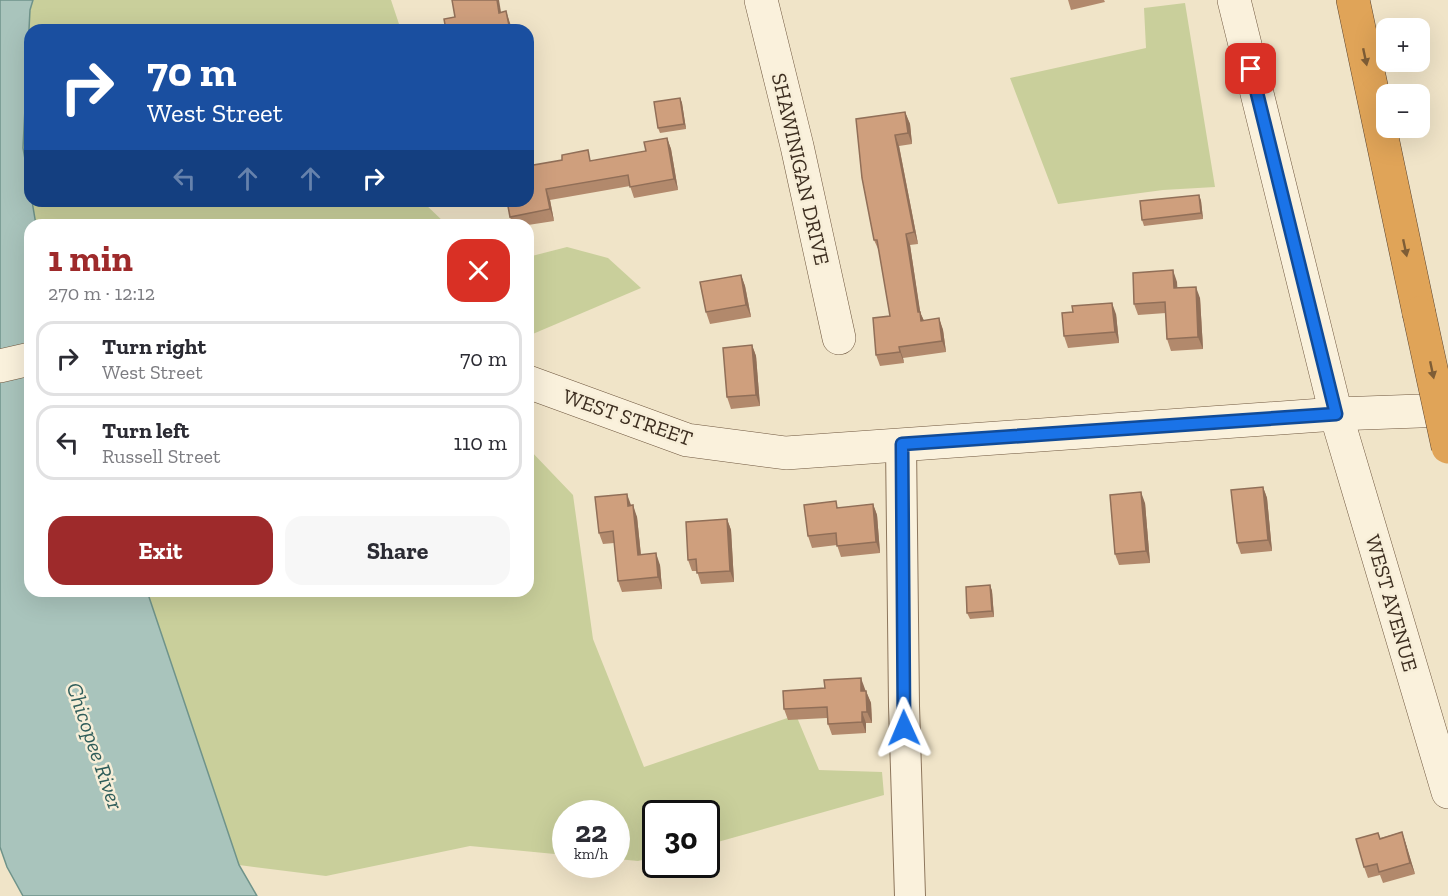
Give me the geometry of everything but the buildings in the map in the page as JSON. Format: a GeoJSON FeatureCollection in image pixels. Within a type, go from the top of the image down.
{"type":"FeatureCollection","features":[{"type":"Feature","properties":{"kind":"highway"},"geometry":{"type":"LineString","coordinates":[[1353,0],[1448,447]]}},
{"type":"Feature","properties":{"kind":"main road","name":"SHAWINIGAN DRIVE"},"geometry":{"type":"LineString","coordinates":[[761,0],[797,146],[839,338]]}},
{"type":"Feature","properties":{"kind":"main road","name":"WEST AVENUE"},"geometry":{"type":"LineString","coordinates":[[1234,0],[1336,414],[1448,792]]}},
{"type":"Feature","properties":{"kind":"main road"},"geometry":{"type":"LineString","coordinates":[[0,366],[24,360]]}},
{"type":"Feature","properties":{"kind":"main road","name":"WEST STREET"},"geometry":{"type":"LineString","coordinates":[[534,384],[687,440],[786,453],[1336,414],[1448,410]]}},
{"type":"Feature","properties":{"kind":"street"},"geometry":{"type":"LineString","coordinates":[[902,444],[904,706],[910,896]]}},
{"type":"Feature","properties":{"kind":"green space"},"geometry":{"type":"Polygon","coordinates":[[[33,0],[391,0],[399,24],[29,24],[33,0]]]}},
{"type":"Feature","properties":{"kind":"green space"},"geometry":{"type":"Polygon","coordinates":[[[1185,3],[1215,187],[1163,190],[1058,204],[1010,78],[1146,48],[1144,8],[1185,3]]]}},
{"type":"Feature","properties":{"kind":"green space"},"geometry":{"type":"Polygon","coordinates":[[[33,207],[428,207],[441,219],[35,219],[33,207]]]}},
{"type":"Feature","properties":{"kind":"green space"},"geometry":{"type":"Polygon","coordinates":[[[567,247],[608,258],[641,288],[534,333],[534,255],[567,247]]]}},
{"type":"Feature","properties":{"kind":"green space"},"geometry":{"type":"Polygon","coordinates":[[[534,454],[573,495],[593,639],[644,767],[796,715],[819,770],[882,772],[884,795],[720,841],[720,800],[642,800],[642,860],[638,861],[630,860],[630,800],[552,800],[552,854],[470,846],[326,876],[239,865],[149,597],[534,597],[534,454]]]}},
{"type":"Feature","properties":{"kind":"water","name":"Chicopee River"},"geometry":{"type":"Polygon","coordinates":[[[0,0],[33,0],[29,24],[24,24],[24,207],[33,207],[35,219],[24,219],[24,597],[149,597],[239,865],[257,896],[23,896],[7,867],[0,847],[0,0]]]}},
{"type":"Feature","properties":{"kind":"route"},"geometry":{"type":"LineString","coordinates":[[904,728],[902,444],[1336,414],[1251,69]]}}]}
